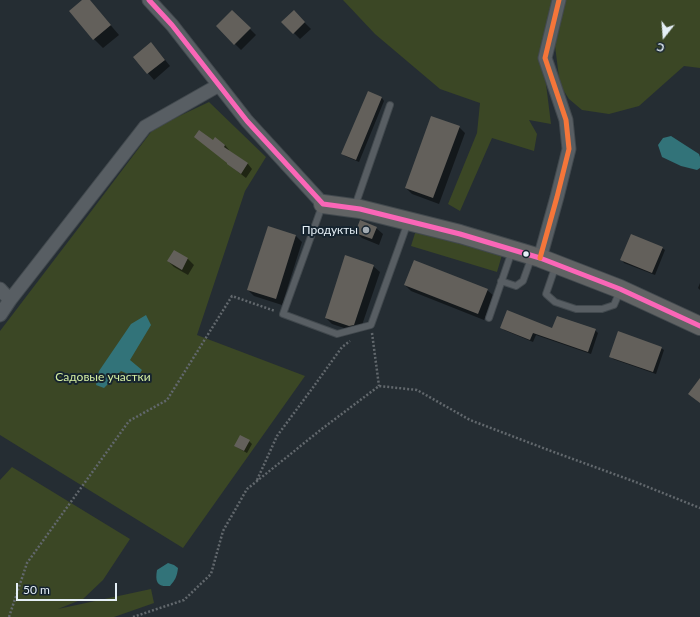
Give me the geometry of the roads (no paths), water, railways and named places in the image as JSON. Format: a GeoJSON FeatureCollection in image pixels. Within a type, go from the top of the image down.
{"type":"FeatureCollection","features":[{"type":"Feature","properties":{"kind":"street"},"geometry":{"type":"LineString","coordinates":[[149,0],[172,25],[247,122],[323,204],[354,208],[408,221],[460,234],[543,259],[620,289],[700,326]]}},
{"type":"Feature","properties":{"kind":"street"},"geometry":{"type":"LineString","coordinates":[[543,259],[569,150],[566,120],[545,58],[559,0]]}},
{"type":"Feature","properties":{"kind":"street"},"geometry":{"type":"LineString","coordinates":[[0,315],[10,300],[145,127],[219,85]]}},
{"type":"Feature","properties":{"kind":"street"},"geometry":{"type":"LineString","coordinates":[[0,289],[10,300]]}},
{"type":"Feature","properties":{"kind":"lane"},"geometry":{"type":"LineString","coordinates":[[354,208],[390,105]]}},
{"type":"Feature","properties":{"kind":"lane"},"geometry":{"type":"LineString","coordinates":[[323,204],[283,314],[337,334],[371,325],[408,221]]}},
{"type":"Feature","properties":{"kind":"lane"},"geometry":{"type":"LineString","coordinates":[[489,318],[512,249]]}},
{"type":"Feature","properties":{"kind":"lane"},"geometry":{"type":"LineString","coordinates":[[502,281],[516,286],[523,281],[543,259]]}},
{"type":"Feature","properties":{"kind":"lane"},"geometry":{"type":"LineString","coordinates":[[543,259],[546,294],[555,302],[576,309],[602,309],[614,305],[620,289]]}},
{"type":"Feature","properties":{"kind":"water"},"geometry":{"type":"Polygon","coordinates":[[[671,136],[699,154],[700,168],[697,170],[681,166],[662,157],[658,145],[663,138],[671,136]]]}},
{"type":"Feature","properties":{"kind":"water"},"geometry":{"type":"Polygon","coordinates":[[[146,315],[151,325],[130,360],[142,370],[137,378],[121,371],[104,388],[96,385],[99,371],[131,324],[146,315]]]}},
{"type":"Feature","properties":{"kind":"water"},"geometry":{"type":"Polygon","coordinates":[[[168,563],[178,568],[177,574],[170,586],[162,586],[158,583],[156,578],[157,570],[168,563]]]}},
{"type":"Feature","properties":{"kind":"place","name":"Продукты"},"geometry":{"type":"Point","coordinates":[366,230]}},
{"type":"Feature","properties":{"kind":"park label","name":"Садовые участки"},"geometry":{"type":"Point","coordinates":[103,377]}}]}
